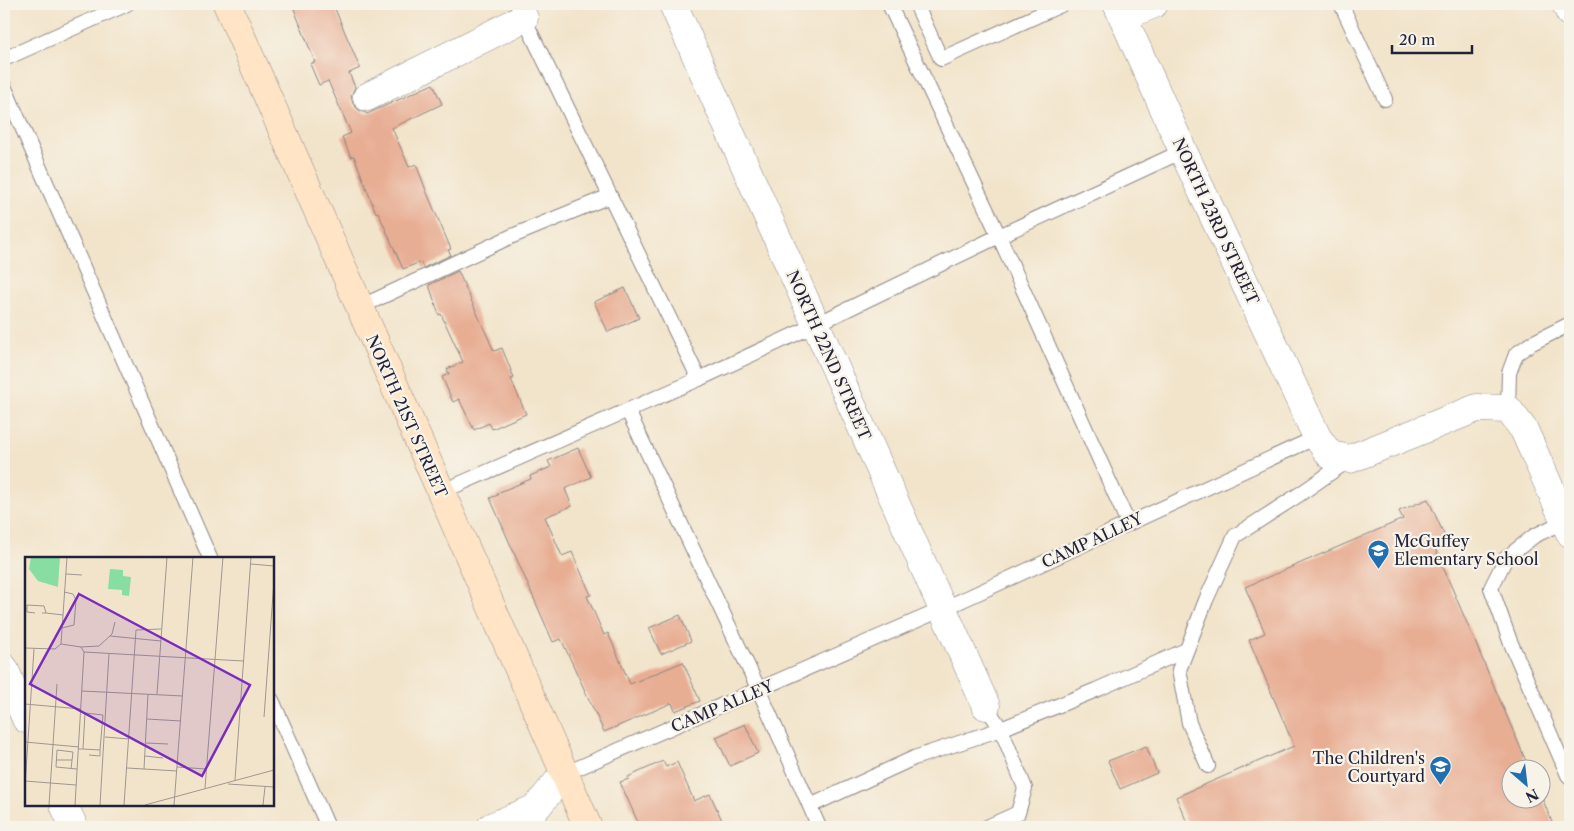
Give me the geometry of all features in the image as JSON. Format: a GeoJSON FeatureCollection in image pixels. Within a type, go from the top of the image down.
{"type":"FeatureCollection","features":[{"type":"Feature","properties":{"kind":"main road","name":"NORTH 21ST STREET"},"geometry":{"type":"LineString","coordinates":[[227,4],[588,827]]}},
{"type":"Feature","properties":{"kind":"street","name":"NORTH 22ND STREET"},"geometry":{"type":"LineString","coordinates":[[672,4],[986,706]]}},
{"type":"Feature","properties":{"kind":"street"},"geometry":{"type":"LineString","coordinates":[[1120,10],[1154,4]]}},
{"type":"Feature","properties":{"kind":"street"},"geometry":{"type":"LineString","coordinates":[[1566,4],[1570,13]]}},
{"type":"Feature","properties":{"kind":"street","name":"NORTH 23RD STREET"},"geometry":{"type":"LineString","coordinates":[[1120,10],[1183,151],[1317,437]]}},
{"type":"Feature","properties":{"kind":"street"},"geometry":{"type":"LineString","coordinates":[[367,97],[520,11]]}},
{"type":"Feature","properties":{"kind":"street"},"geometry":{"type":"LineString","coordinates":[[1317,437],[1330,455],[1352,458],[1477,408],[1508,409],[1524,430],[1568,527]]}},
{"type":"Feature","properties":{"kind":"street"},"geometry":{"type":"LineString","coordinates":[[4,668],[25,717]]}},
{"type":"Feature","properties":{"kind":"street"},"geometry":{"type":"LineString","coordinates":[[491,827],[536,808],[564,774]]}},
{"type":"Feature","properties":{"kind":"street"},"geometry":{"type":"LineString","coordinates":[[64,806],[74,827]]}},
{"type":"Feature","properties":{"kind":"lane"},"geometry":{"type":"LineString","coordinates":[[4,59],[127,4]]}},
{"type":"Feature","properties":{"kind":"lane"},"geometry":{"type":"LineString","coordinates":[[889,4],[998,236],[1128,523]]}},
{"type":"Feature","properties":{"kind":"lane"},"geometry":{"type":"LineString","coordinates":[[916,4],[941,59],[1063,4]]}},
{"type":"Feature","properties":{"kind":"lane"},"geometry":{"type":"LineString","coordinates":[[1341,4],[1385,99]]}},
{"type":"Feature","properties":{"kind":"lane"},"geometry":{"type":"LineString","coordinates":[[520,11],[699,379]]}},
{"type":"Feature","properties":{"kind":"lane"},"geometry":{"type":"LineString","coordinates":[[4,86],[210,557]]}},
{"type":"Feature","properties":{"kind":"lane"},"geometry":{"type":"LineString","coordinates":[[441,492],[699,379],[998,236],[1183,151]]}},
{"type":"Feature","properties":{"kind":"lane"},"geometry":{"type":"LineString","coordinates":[[360,307],[510,237],[610,196]]}},
{"type":"Feature","properties":{"kind":"lane"},"geometry":{"type":"LineString","coordinates":[[1508,409],[1509,373],[1516,354],[1532,343],[1570,324]]}},
{"type":"Feature","properties":{"kind":"lane"},"geometry":{"type":"LineString","coordinates":[[628,411],[759,690],[819,827]]}},
{"type":"Feature","properties":{"kind":"lane","name":"CAMP ALLEY"},"geometry":{"type":"LineString","coordinates":[[564,774],[943,609],[1317,437]]}},
{"type":"Feature","properties":{"kind":"lane"},"geometry":{"type":"LineString","coordinates":[[1208,766],[1189,723],[1179,670],[1206,600],[1235,536],[1352,458]]}},
{"type":"Feature","properties":{"kind":"lane"},"geometry":{"type":"LineString","coordinates":[[1568,527],[1534,536],[1506,558],[1491,588],[1510,641],[1570,777]]}},
{"type":"Feature","properties":{"kind":"lane"},"geometry":{"type":"LineString","coordinates":[[810,806],[914,758],[1001,729],[1186,650]]}},
{"type":"Feature","properties":{"kind":"lane"},"geometry":{"type":"LineString","coordinates":[[274,705],[328,827]]}},
{"type":"Feature","properties":{"kind":"lane"},"geometry":{"type":"LineString","coordinates":[[986,706],[1001,729],[1025,788],[1018,813],[986,827]]}},
{"type":"Feature","properties":{"kind":"building"},"geometry":{"type":"Polygon","coordinates":[[[292,4],[333,4],[360,68],[349,73],[355,87],[351,96],[353,104],[359,110],[367,114],[433,84],[442,104],[392,128],[409,167],[416,164],[451,249],[448,250],[451,255],[423,268],[421,262],[403,269],[378,212],[376,213],[354,156],[351,157],[342,137],[351,133],[328,81],[319,85],[310,64],[315,62],[292,4]]]}},
{"type":"Feature","properties":{"kind":"building"},"geometry":{"type":"Polygon","coordinates":[[[458,271],[494,351],[502,348],[514,378],[511,379],[526,414],[492,429],[489,423],[474,430],[459,399],[453,402],[442,377],[449,374],[447,369],[463,362],[441,314],[439,315],[429,285],[458,271]]]}},
{"type":"Feature","properties":{"kind":"building"},"geometry":{"type":"Polygon","coordinates":[[[625,288],[639,318],[608,332],[594,302],[625,288]]]}},
{"type":"Feature","properties":{"kind":"building"},"geometry":{"type":"Polygon","coordinates":[[[578,448],[591,477],[565,489],[572,506],[545,517],[562,556],[572,552],[591,595],[587,596],[604,635],[608,633],[630,684],[683,662],[700,701],[675,711],[672,703],[604,732],[561,639],[553,642],[490,498],[498,495],[497,493],[531,479],[530,476],[551,467],[548,461],[578,448]]]}},
{"type":"Feature","properties":{"kind":"building"},"geometry":{"type":"Polygon","coordinates":[[[1428,499],[1447,541],[1434,546],[1525,758],[1502,758],[1502,808],[1546,808],[1554,827],[1189,827],[1176,797],[1294,746],[1249,640],[1265,633],[1245,587],[1403,519],[1399,511],[1428,499]]]}},
{"type":"Feature","properties":{"kind":"building"},"geometry":{"type":"Polygon","coordinates":[[[680,615],[691,641],[661,654],[649,628],[680,615]]]}},
{"type":"Feature","properties":{"kind":"building"},"geometry":{"type":"Polygon","coordinates":[[[745,724],[758,753],[730,766],[716,737],[745,724]]]}},
{"type":"Feature","properties":{"kind":"building"},"geometry":{"type":"Polygon","coordinates":[[[1146,746],[1157,773],[1120,789],[1108,761],[1146,746]]]}},
{"type":"Feature","properties":{"kind":"building"},"geometry":{"type":"Polygon","coordinates":[[[663,761],[666,767],[677,762],[694,801],[710,794],[725,827],[640,827],[620,782],[663,761]]]}},
{"type":"Feature","properties":{"kind":"place","name":"McGuffey Elementary School"},"geometry":{"type":"Point","coordinates":[1378,569]}},
{"type":"Feature","properties":{"kind":"place","name":"The Children's Courtyard"},"geometry":{"type":"Point","coordinates":[1441,786]}}]}
